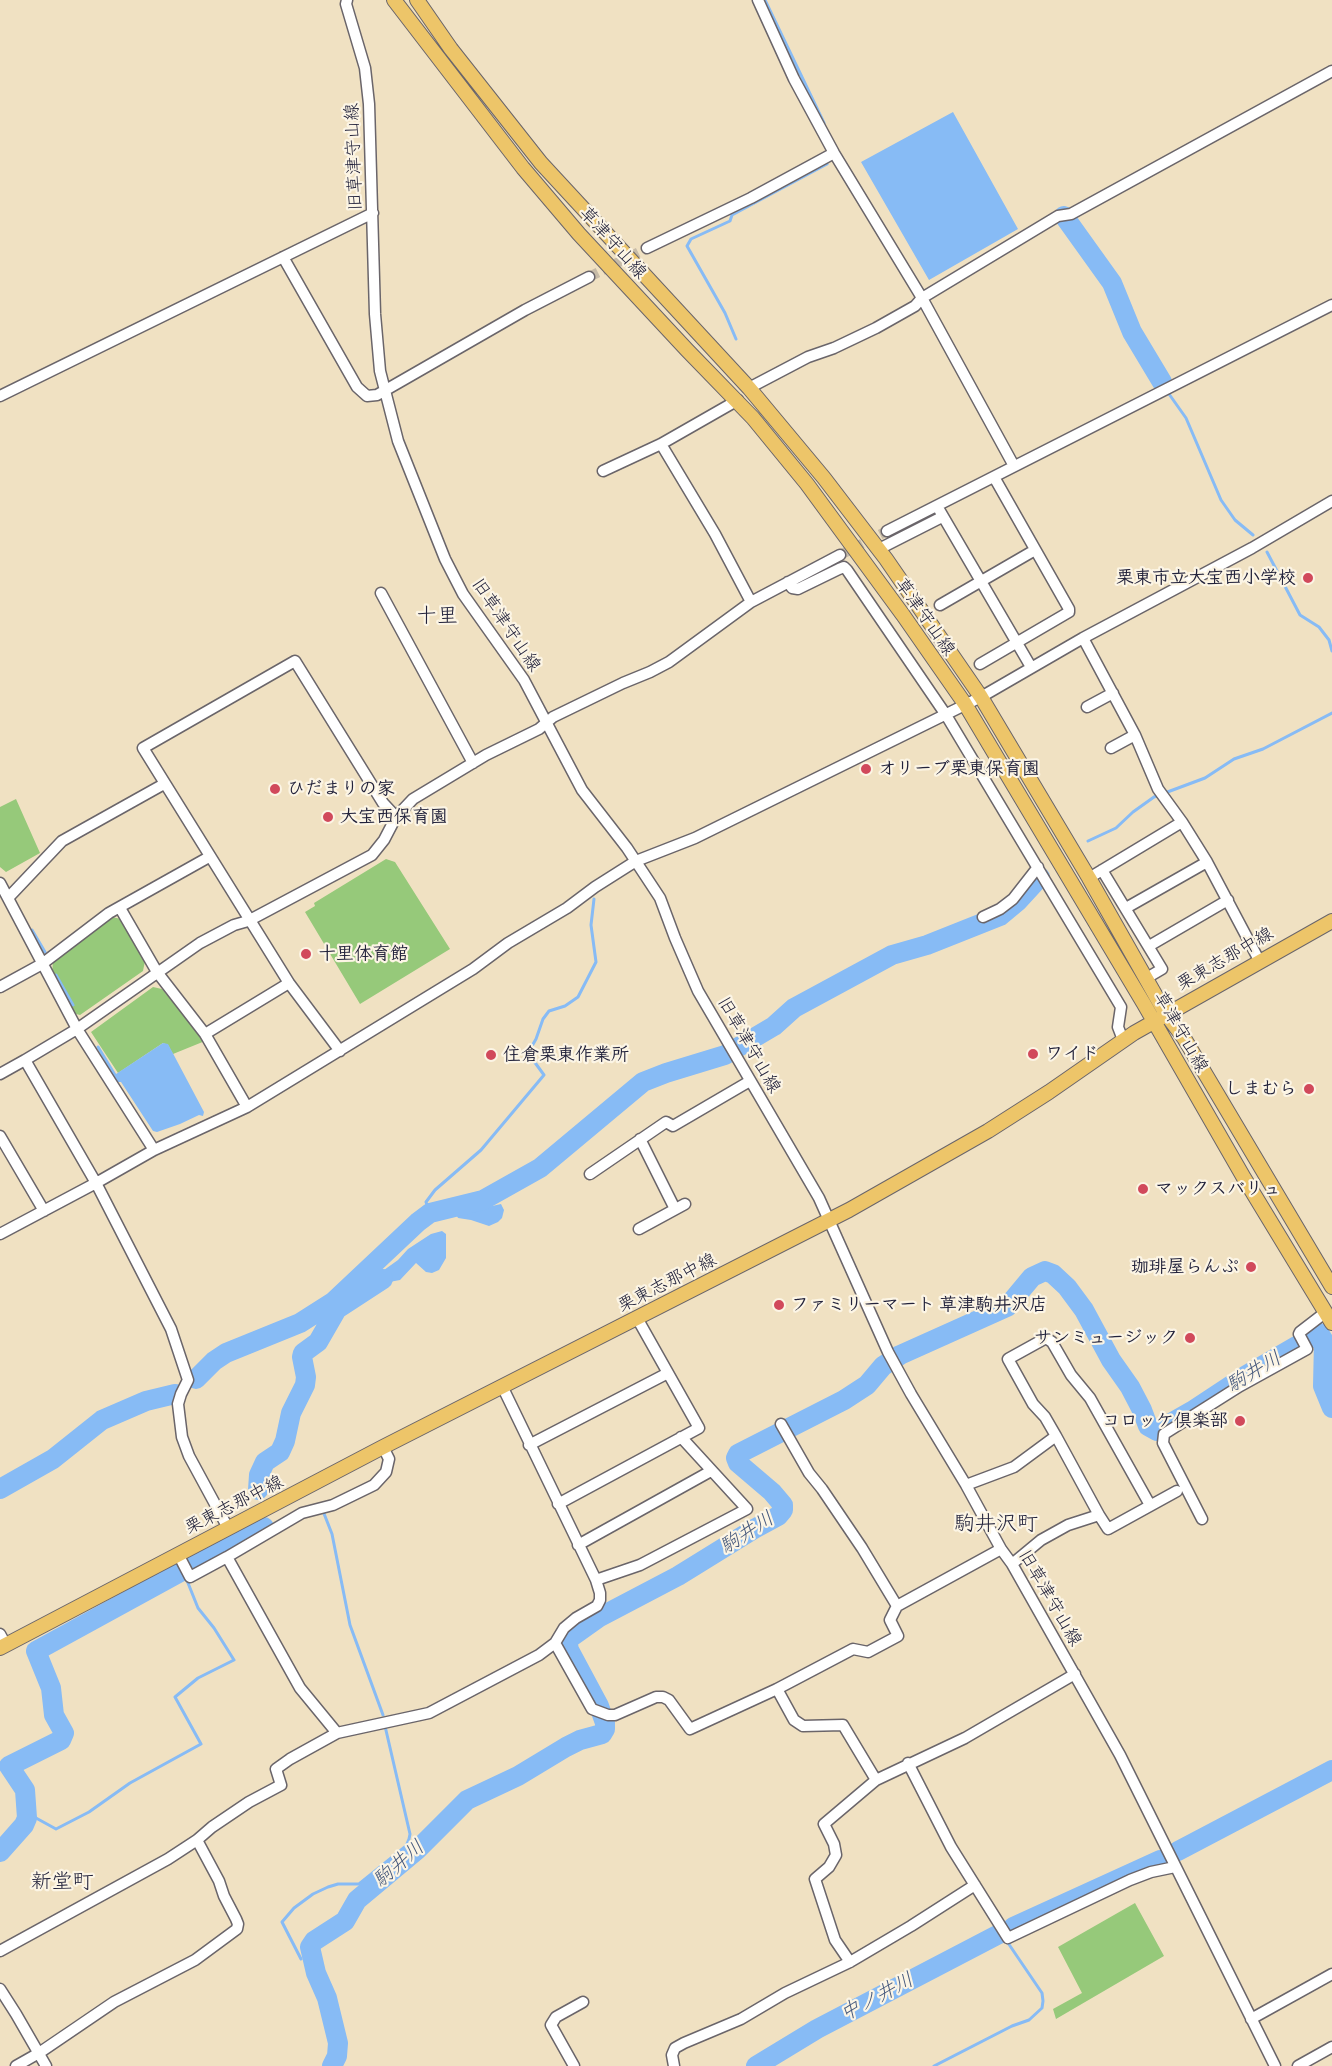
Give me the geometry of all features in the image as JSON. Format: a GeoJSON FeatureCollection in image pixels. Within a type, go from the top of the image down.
{"type":"FeatureCollection","features":[{"type":"Feature","properties":{"kind":"main road","name":"草津守山線"},"geometry":{"type":"LineString","coordinates":[[394,0],[523,168],[687,350],[738,400],[807,484],[965,704],[1329,1318]]}},
{"type":"Feature","properties":{"kind":"main road","name":"草津守山線"},"geometry":{"type":"LineString","coordinates":[[417,0],[451,49],[541,163],[749,388],[879,549],[981,697],[1089,878],[1145,980],[1184,1038],[1332,1287]]}},
{"type":"Feature","properties":{"kind":"main road","name":"栗東志那中線"},"geometry":{"type":"LineString","coordinates":[[2,1642],[830,1221],[913,1176],[988,1131],[1166,1014],[1332,921]]}},
{"type":"Feature","properties":{"kind":"street","name":"旧草津守山線"},"geometry":{"type":"LineString","coordinates":[[347,0],[346,4],[365,68],[369,104],[375,314],[380,371],[398,441],[445,559],[463,594],[524,680],[582,790],[636,861],[660,898],[698,991],[830,1221],[892,1359],[1120,1755],[1275,2066]]}},
{"type":"Feature","properties":{"kind":"street"},"geometry":{"type":"LineString","coordinates":[[758,0],[794,79],[834,153],[922,298],[1014,466]]}},
{"type":"Feature","properties":{"kind":"street"},"geometry":{"type":"LineString","coordinates":[[749,388],[808,357],[834,348],[876,328],[1058,216],[1071,214],[1332,71]]}},
{"type":"Feature","properties":{"kind":"street"},"geometry":{"type":"LineString","coordinates":[[647,248],[751,198],[834,153]]}},
{"type":"Feature","properties":{"kind":"street"},"geometry":{"type":"LineString","coordinates":[[0,396],[373,213]]}},
{"type":"Feature","properties":{"kind":"street"},"geometry":{"type":"LineString","coordinates":[[283,257],[357,387],[367,396],[376,395],[525,310],[589,277]]}},
{"type":"Feature","properties":{"kind":"street"},"geometry":{"type":"LineString","coordinates":[[879,549],[1014,466],[1332,305]]}},
{"type":"Feature","properties":{"kind":"street"},"geometry":{"type":"LineString","coordinates":[[603,471],[661,444],[738,400]]}},
{"type":"Feature","properties":{"kind":"street"},"geometry":{"type":"LineString","coordinates":[[661,444],[715,534],[751,602]]}},
{"type":"Feature","properties":{"kind":"street"},"geometry":{"type":"LineString","coordinates":[[980,664],[1069,612],[994,477]]}},
{"type":"Feature","properties":{"kind":"street"},"geometry":{"type":"LineString","coordinates":[[0,1234],[154,1150],[247,1107],[473,969],[636,861],[695,838],[981,697],[1083,638],[1244,553],[1332,501]]}},
{"type":"Feature","properties":{"kind":"street"},"geometry":{"type":"LineString","coordinates":[[887,531],[939,511]]}},
{"type":"Feature","properties":{"kind":"street"},"geometry":{"type":"LineString","coordinates":[[939,511],[1031,667]]}},
{"type":"Feature","properties":{"kind":"street"},"geometry":{"type":"LineString","coordinates":[[940,605],[1035,550]]}},
{"type":"Feature","properties":{"kind":"street"},"geometry":{"type":"LineString","coordinates":[[0,1074],[77,1029],[200,943],[234,925],[248,921],[372,855],[384,840],[396,817],[413,799],[539,729],[553,717],[669,662],[751,602],[840,555]]}},
{"type":"Feature","properties":{"kind":"street"},"geometry":{"type":"LineString","coordinates":[[788,582],[792,588],[798,589],[844,567],[946,715],[1121,1007],[1118,1027],[1124,1040]]}},
{"type":"Feature","properties":{"kind":"street"},"geometry":{"type":"LineString","coordinates":[[381,593],[473,764]]}},
{"type":"Feature","properties":{"kind":"street"},"geometry":{"type":"LineString","coordinates":[[1083,638],[1135,735],[1158,789],[1208,862],[1260,962]]}},
{"type":"Feature","properties":{"kind":"street"},"geometry":{"type":"LineString","coordinates":[[340,1051],[288,983],[143,748],[295,661],[383,803],[396,817]]}},
{"type":"Feature","properties":{"kind":"street"},"geometry":{"type":"LineString","coordinates":[[1087,707],[1113,693]]}},
{"type":"Feature","properties":{"kind":"street"},"geometry":{"type":"LineString","coordinates":[[1111,747],[1135,735]]}},
{"type":"Feature","properties":{"kind":"street"},"geometry":{"type":"LineString","coordinates":[[8,898],[62,841],[164,784]]}},
{"type":"Feature","properties":{"kind":"street"},"geometry":{"type":"LineString","coordinates":[[1089,878],[1182,822]]}},
{"type":"Feature","properties":{"kind":"street"},"geometry":{"type":"LineString","coordinates":[[0,987],[42,964],[110,913],[209,856]]}},
{"type":"Feature","properties":{"kind":"street"},"geometry":{"type":"LineString","coordinates":[[1126,908],[1208,862]]}},
{"type":"Feature","properties":{"kind":"street"},"geometry":{"type":"LineString","coordinates":[[983,917],[1000,909],[1013,899],[1038,867]]}},
{"type":"Feature","properties":{"kind":"street"},"geometry":{"type":"LineString","coordinates":[[1102,870],[1162,969],[1145,980]]}},
{"type":"Feature","properties":{"kind":"street"},"geometry":{"type":"LineString","coordinates":[[0,883],[77,1029],[154,1150]]}},
{"type":"Feature","properties":{"kind":"street"},"geometry":{"type":"LineString","coordinates":[[1149,946],[1228,900]]}},
{"type":"Feature","properties":{"kind":"street"},"geometry":{"type":"LineString","coordinates":[[120,908],[157,972],[205,1034],[247,1107]]}},
{"type":"Feature","properties":{"kind":"street"},"geometry":{"type":"LineString","coordinates":[[205,1034],[288,983]]}},
{"type":"Feature","properties":{"kind":"street"},"geometry":{"type":"LineString","coordinates":[[25,1060],[96,1183],[171,1329],[188,1380],[178,1404],[182,1437],[189,1456],[228,1528]]}},
{"type":"Feature","properties":{"kind":"street"},"geometry":{"type":"LineString","coordinates":[[590,1174],[666,1122],[673,1125],[750,1081]]}},
{"type":"Feature","properties":{"kind":"street"},"geometry":{"type":"LineString","coordinates":[[639,1229],[680,1206],[640,1139]]}},
{"type":"Feature","properties":{"kind":"street"},"geometry":{"type":"LineString","coordinates":[[2,1143],[44,1211]]}},
{"type":"Feature","properties":{"kind":"street"},"geometry":{"type":"LineString","coordinates":[[558,1504],[699,1427],[637,1318]]}},
{"type":"Feature","properties":{"kind":"street"},"geometry":{"type":"LineString","coordinates":[[1202,1519],[1163,1443],[1164,1434],[1240,1386],[1307,1349],[1300,1332],[1329,1318]]}},
{"type":"Feature","properties":{"kind":"street"},"geometry":{"type":"LineString","coordinates":[[1150,1505],[1090,1398],[1071,1375],[1052,1342],[1046,1338],[1008,1359],[1033,1404],[1046,1417],[1108,1528],[1177,1491]]}},
{"type":"Feature","properties":{"kind":"street"},"geometry":{"type":"LineString","coordinates":[[529,1445],[668,1373]]}},
{"type":"Feature","properties":{"kind":"street"},"geometry":{"type":"LineString","coordinates":[[0,1951],[168,1859],[243,1806],[281,1785],[276,1769],[290,1759],[337,1733],[429,1713],[539,1655],[555,1643],[564,1628],[597,1606],[600,1593],[596,1580],[503,1388]]}},
{"type":"Feature","properties":{"kind":"street"},"geometry":{"type":"LineString","coordinates":[[781,1424],[809,1473],[862,1548],[897,1606]]}},
{"type":"Feature","properties":{"kind":"street"},"geometry":{"type":"LineString","coordinates":[[966,1485],[1014,1467],[1056,1436]]}},
{"type":"Feature","properties":{"kind":"street"},"geometry":{"type":"LineString","coordinates":[[596,1580],[640,1565],[747,1509],[681,1437]]}},
{"type":"Feature","properties":{"kind":"street"},"geometry":{"type":"LineString","coordinates":[[178,1554],[190,1577],[302,1513],[333,1505],[375,1485],[386,1472],[389,1459],[383,1447]]}},
{"type":"Feature","properties":{"kind":"street"},"geometry":{"type":"LineString","coordinates":[[578,1545],[711,1471]]}},
{"type":"Feature","properties":{"kind":"street"},"geometry":{"type":"LineString","coordinates":[[1012,1564],[1041,1540],[1068,1525],[1099,1515]]}},
{"type":"Feature","properties":{"kind":"street"},"geometry":{"type":"LineString","coordinates":[[555,1643],[592,1709],[615,1715],[656,1697],[663,1697],[669,1700],[690,1729],[777,1689],[853,1649],[868,1652],[898,1636],[890,1620],[897,1606],[1002,1549]]}},
{"type":"Feature","properties":{"kind":"street"},"geometry":{"type":"LineString","coordinates":[[227,1557],[300,1688],[337,1733]]}},
{"type":"Feature","properties":{"kind":"street"},"geometry":{"type":"LineString","coordinates":[[850,1962],[835,1940],[814,1879],[829,1866],[836,1855],[834,1844],[824,1824],[876,1780],[965,1737],[1075,1674]]}},
{"type":"Feature","properties":{"kind":"street"},"geometry":{"type":"LineString","coordinates":[[777,1689],[794,1720],[803,1726],[843,1725],[876,1780]]}},
{"type":"Feature","properties":{"kind":"street"},"geometry":{"type":"LineString","coordinates":[[908,1763],[951,1847],[1008,1938],[1130,1880],[1151,1872],[1175,1867]]}},
{"type":"Feature","properties":{"kind":"street"},"geometry":{"type":"LineString","coordinates":[[16,2066],[114,2002],[195,1960],[237,1929],[238,1924],[219,1881],[197,1840]]}},
{"type":"Feature","properties":{"kind":"street"},"geometry":{"type":"LineString","coordinates":[[674,2066],[672,2055],[675,2049],[684,2043],[741,2019],[784,1993],[850,1962],[975,1885]]}},
{"type":"Feature","properties":{"kind":"street"},"geometry":{"type":"LineString","coordinates":[[1251,2019],[1332,1974]]}},
{"type":"Feature","properties":{"kind":"street"},"geometry":{"type":"LineString","coordinates":[[0,1989],[45,2066]]}},
{"type":"Feature","properties":{"kind":"street"},"geometry":{"type":"LineString","coordinates":[[574,2066],[551,2025],[556,2017],[583,2002]]}},
{"type":"Feature","properties":{"kind":"street"},"geometry":{"type":"LineString","coordinates":[[1298,2066],[1332,2047]]}},
{"type":"Feature","properties":{"kind":"green space"},"geometry":{"type":"Polygon","coordinates":[[[16,799],[40,853],[6,872],[0,867],[0,807],[16,799]]]}},
{"type":"Feature","properties":{"kind":"green space"},"geometry":{"type":"Polygon","coordinates":[[[386,859],[395,862],[450,949],[360,1004],[305,912],[315,906],[314,903],[386,859]]]}},
{"type":"Feature","properties":{"kind":"green space"},"geometry":{"type":"Polygon","coordinates":[[[112,917],[121,919],[145,961],[143,971],[80,1015],[72,1013],[52,972],[53,962],[112,917]]]}},
{"type":"Feature","properties":{"kind":"green space"},"geometry":{"type":"Polygon","coordinates":[[[153,987],[162,989],[205,1041],[173,1054],[168,1045],[163,1043],[118,1073],[91,1032],[153,987]]]}},
{"type":"Feature","properties":{"kind":"green space"},"geometry":{"type":"Polygon","coordinates":[[[1135,1903],[1164,1956],[1056,2019],[1053,2009],[1082,1993],[1058,1947],[1135,1903]]]}},
{"type":"Feature","properties":{"kind":"water"},"geometry":{"type":"Polygon","coordinates":[[[953,112],[1018,229],[929,280],[861,162],[953,112]]]}},
{"type":"Feature","properties":{"kind":"water"},"geometry":{"type":"Polygon","coordinates":[[[163,1043],[168,1044],[204,1112],[203,1116],[199,1115],[157,1132],[153,1131],[121,1082],[117,1082],[113,1076],[163,1043]]]}},
{"type":"Feature","properties":{"kind":"water"},"geometry":{"type":"Polygon","coordinates":[[[501,1204],[504,1210],[502,1218],[489,1226],[457,1216],[457,1214],[501,1204]]]}},
{"type":"Feature","properties":{"kind":"water"},"geometry":{"type":"Polygon","coordinates":[[[442,1231],[446,1234],[446,1258],[439,1270],[432,1273],[426,1272],[416,1263],[400,1280],[384,1283],[381,1273],[384,1270],[408,1249],[431,1234],[442,1231]]]}},
{"type":"Feature","properties":{"kind":"waterway"},"geometry":{"type":"LineString","coordinates":[[765,0],[824,123]]}},
{"type":"Feature","properties":{"kind":"waterway"},"geometry":{"type":"LineString","coordinates":[[736,339],[725,313],[687,246],[691,239],[730,221],[732,215],[827,164]]}},
{"type":"Feature","properties":{"kind":"waterway"},"geometry":{"type":"LineString","coordinates":[[1064,216],[1112,283],[1132,332],[1162,382]]}},
{"type":"Feature","properties":{"kind":"waterway"},"geometry":{"type":"LineString","coordinates":[[1169,394],[1186,418],[1221,500],[1235,520],[1253,535]]}},
{"type":"Feature","properties":{"kind":"waterway"},"geometry":{"type":"LineString","coordinates":[[1267,552],[1300,615],[1319,627],[1329,640],[1332,651]]}},
{"type":"Feature","properties":{"kind":"waterway"},"geometry":{"type":"LineString","coordinates":[[1088,841],[1116,828],[1154,797],[1205,778],[1234,759],[1263,749],[1332,713]]}},
{"type":"Feature","properties":{"kind":"waterway"},"geometry":{"type":"LineString","coordinates":[[196,1379],[214,1361],[226,1353],[300,1323],[333,1302],[430,1213],[483,1200],[540,1168],[643,1082],[725,1055],[774,1026],[794,1008],[892,955],[927,945],[1000,916],[1018,901],[1040,877]]}},
{"type":"Feature","properties":{"kind":"waterway"},"geometry":{"type":"LineString","coordinates":[[430,1213],[426,1202],[435,1190],[481,1150],[544,1075],[528,1053],[543,1019],[549,1011],[565,1006],[578,997],[596,962],[591,925],[594,899]]}},
{"type":"Feature","properties":{"kind":"waterway"},"geometry":{"type":"LineString","coordinates":[[32,930],[45,952]]}},
{"type":"Feature","properties":{"kind":"waterway"},"geometry":{"type":"LineString","coordinates":[[56,975],[73,1005]]}},
{"type":"Feature","properties":{"kind":"waterway"},"geometry":{"type":"LineString","coordinates":[[98,1047],[115,1075]]}},
{"type":"Feature","properties":{"kind":"waterway","name":"駒井川"},"geometry":{"type":"LineString","coordinates":[[332,2066],[337,2056],[338,2043],[327,1998],[316,1973],[310,1947],[314,1941],[345,1921],[357,1900],[418,1849],[467,1800],[518,1776],[580,1740],[602,1734],[605,1723],[599,1706],[569,1650],[567,1640],[598,1618],[678,1576],[778,1516],[783,1510],[783,1505],[772,1492],[738,1463],[736,1458],[738,1454],[844,1400],[867,1385],[883,1366],[900,1355],[1007,1307],[1032,1277],[1045,1271],[1053,1274],[1067,1287],[1084,1310],[1111,1360],[1130,1387],[1148,1426],[1157,1431],[1319,1333],[1324,1341]]}},
{"type":"Feature","properties":{"kind":"waterway"},"geometry":{"type":"LineString","coordinates":[[258,1490],[259,1475],[265,1462],[280,1452],[285,1441],[291,1413],[305,1385],[303,1353],[318,1342],[337,1309],[383,1279]]}},
{"type":"Feature","properties":{"kind":"waterway","name":"中ノ井川"},"geometry":{"type":"LineString","coordinates":[[1324,1341],[1323,1386],[1332,1408]]}},
{"type":"Feature","properties":{"kind":"waterway"},"geometry":{"type":"LineString","coordinates":[[0,1489],[53,1459],[102,1420],[146,1401],[175,1394]]}},
{"type":"Feature","properties":{"kind":"waterway"},"geometry":{"type":"LineString","coordinates":[[323,1511],[332,1534],[350,1625],[383,1715]]}},
{"type":"Feature","properties":{"kind":"waterway"},"geometry":{"type":"LineString","coordinates":[[194,1565],[264,1527]]}},
{"type":"Feature","properties":{"kind":"waterway"},"geometry":{"type":"LineString","coordinates":[[0,1852],[24,1825],[27,1818],[25,1790],[9,1766],[61,1740],[64,1733],[54,1715],[51,1688],[36,1651],[184,1570]]}},
{"type":"Feature","properties":{"kind":"waterway"},"geometry":{"type":"LineString","coordinates":[[27,1818],[36,1818],[56,1829],[89,1812],[130,1783],[201,1744],[175,1697],[198,1678],[234,1660],[198,1608],[186,1578]]}},
{"type":"Feature","properties":{"kind":"waterway"},"geometry":{"type":"LineString","coordinates":[[301,1959],[282,1922],[294,1908],[313,1894],[328,1887],[338,1884],[359,1884],[406,1846],[409,1839],[410,1834],[385,1726]]}},
{"type":"Feature","properties":{"kind":"waterway","name":"中ノ井川"},"geometry":{"type":"LineString","coordinates":[[1178,1851],[1332,1770]]}},
{"type":"Feature","properties":{"kind":"waterway","name":"中ノ井川"},"geometry":{"type":"LineString","coordinates":[[1013,1927],[1160,1860]]}},
{"type":"Feature","properties":{"kind":"waterway","name":"中ノ井川"},"geometry":{"type":"LineString","coordinates":[[756,2066],[817,2029],[1001,1933]]}},
{"type":"Feature","properties":{"kind":"waterway"},"geometry":{"type":"LineString","coordinates":[[934,2066],[1012,2026],[1029,2020],[1042,2008],[1042,1993],[1006,1940]]}},
{"type":"Feature","properties":{"kind":"waterway","name":"駒井川"},"geometry":{"type":"LineString","coordinates":[[307,1965],[316,1973]]}},
{"type":"Feature","properties":{"kind":"tunnel"},"geometry":{"type":"LineString","coordinates":[[589,277],[647,248]]}},
{"type":"Feature","properties":{"kind":"tunnel"},"geometry":{"type":"LineString","coordinates":[[840,555],[887,531]]}},
{"type":"Feature","properties":{"kind":"place","name":"栗東市立大宝西小学校"},"geometry":{"type":"Point","coordinates":[1308,578]}},
{"type":"Feature","properties":{"kind":"place","name":"オリーブ栗東保育園"},"geometry":{"type":"Point","coordinates":[866,769]}},
{"type":"Feature","properties":{"kind":"place","name":"ひだまりの家"},"geometry":{"type":"Point","coordinates":[275,789]}},
{"type":"Feature","properties":{"kind":"place","name":"大宝西保育園"},"geometry":{"type":"Point","coordinates":[328,817]}},
{"type":"Feature","properties":{"kind":"place","name":"十里体育館"},"geometry":{"type":"Point","coordinates":[306,954]}},
{"type":"Feature","properties":{"kind":"place","name":"ワイド"},"geometry":{"type":"Point","coordinates":[1033,1054]}},
{"type":"Feature","properties":{"kind":"place","name":"住倉栗東作業所"},"geometry":{"type":"Point","coordinates":[491,1055]}},
{"type":"Feature","properties":{"kind":"place","name":"しまむら"},"geometry":{"type":"Point","coordinates":[1309,1089]}},
{"type":"Feature","properties":{"kind":"place","name":"マックスバリュ"},"geometry":{"type":"Point","coordinates":[1143,1189]}},
{"type":"Feature","properties":{"kind":"place","name":"珈琲屋らんぷ"},"geometry":{"type":"Point","coordinates":[1251,1267]}},
{"type":"Feature","properties":{"kind":"place","name":"ファミリーマート 草津駒井沢店"},"geometry":{"type":"Point","coordinates":[779,1305]}},
{"type":"Feature","properties":{"kind":"place","name":"サンミュージック"},"geometry":{"type":"Point","coordinates":[1190,1338]}},
{"type":"Feature","properties":{"kind":"place","name":"コロッケ倶楽部"},"geometry":{"type":"Point","coordinates":[1240,1421]}},
{"type":"Feature","properties":{"kind":"district","name":"十里"},"geometry":{"type":"Point","coordinates":[437,616]}},
{"type":"Feature","properties":{"kind":"district","name":"駒井沢町"},"geometry":{"type":"Point","coordinates":[996,1524]}},
{"type":"Feature","properties":{"kind":"district","name":"新堂町"},"geometry":{"type":"Point","coordinates":[62,1882]}}]}
